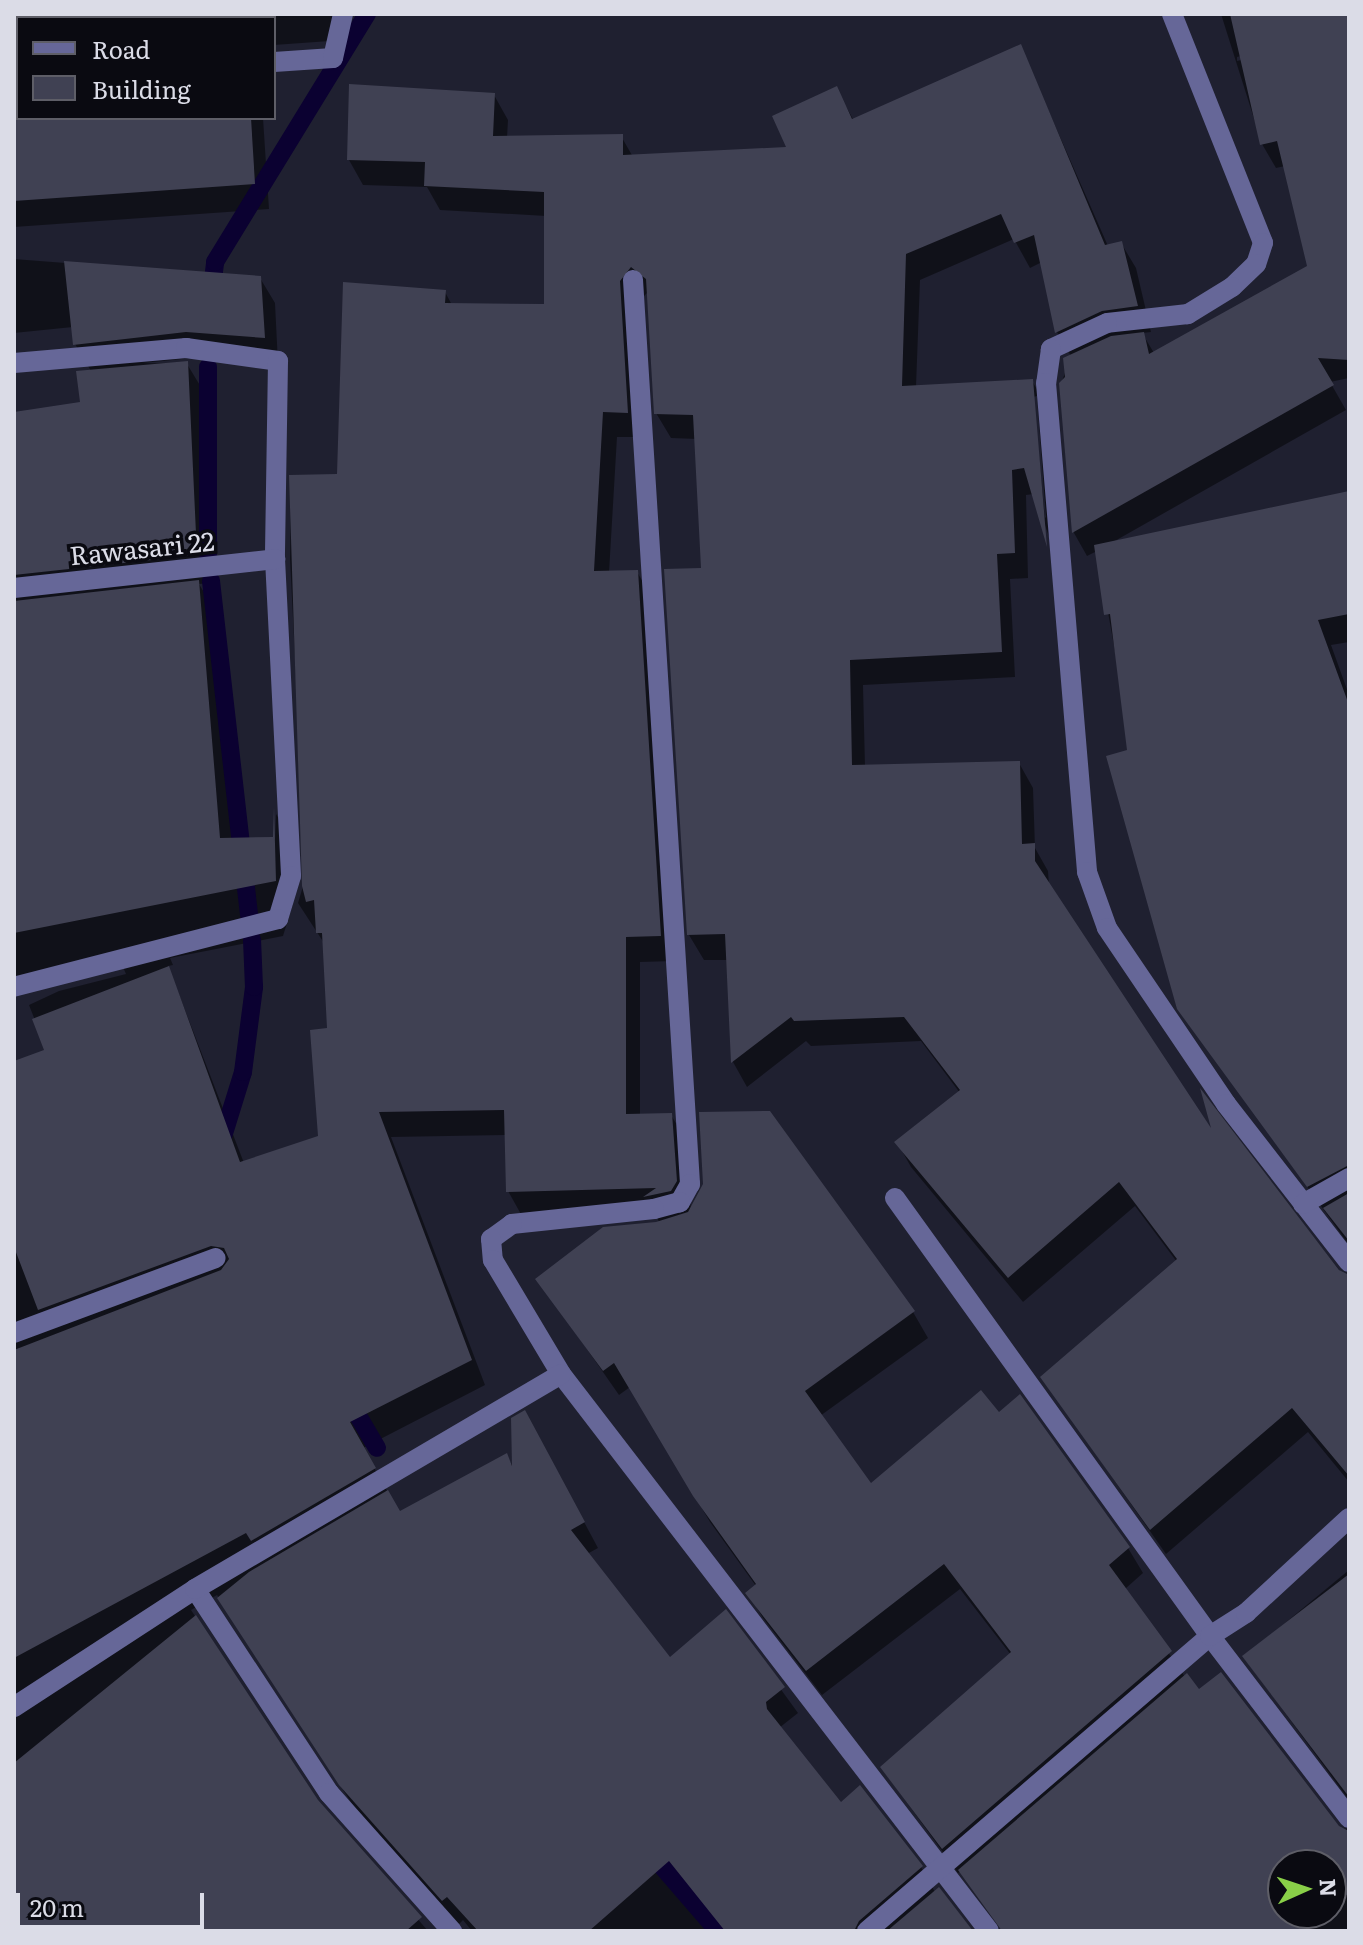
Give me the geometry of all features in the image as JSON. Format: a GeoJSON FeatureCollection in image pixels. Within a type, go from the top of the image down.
{"type":"FeatureCollection","features":[{"type":"Feature","properties":{"kind":"street"},"geometry":{"type":"LineString","coordinates":[[276,62],[333,58],[343,14]]}},
{"type":"Feature","properties":{"kind":"street"},"geometry":{"type":"LineString","coordinates":[[1172,14],[1263,243],[1256,264],[1232,287],[1188,314],[1107,323],[1051,349],[1046,383],[1087,872],[1107,928],[1226,1104],[1349,1262]]}},
{"type":"Feature","properties":{"kind":"street"},"geometry":{"type":"LineString","coordinates":[[633,280],[692,1160],[690,1184],[680,1202],[512,1224],[491,1239],[493,1260],[561,1374],[989,1931]]}},
{"type":"Feature","properties":{"kind":"street"},"geometry":{"type":"LineString","coordinates":[[14,363],[186,348],[278,361],[275,559],[291,876],[278,919],[14,987]]}},
{"type":"Feature","properties":{"kind":"street","name":"Rawasari 22"},"geometry":{"type":"LineString","coordinates":[[14,588],[275,559]]}},
{"type":"Feature","properties":{"kind":"street"},"geometry":{"type":"LineString","coordinates":[[1303,1204],[1349,1178]]}},
{"type":"Feature","properties":{"kind":"street"},"geometry":{"type":"LineString","coordinates":[[895,1198],[1210,1636],[1349,1818]]}},
{"type":"Feature","properties":{"kind":"street"},"geometry":{"type":"LineString","coordinates":[[14,1333],[216,1258]]}},
{"type":"Feature","properties":{"kind":"street"},"geometry":{"type":"LineString","coordinates":[[14,1707],[195,1589],[561,1374]]}},
{"type":"Feature","properties":{"kind":"street"},"geometry":{"type":"LineString","coordinates":[[867,1931],[940,1864],[1210,1636],[1246,1613],[1349,1518]]}},
{"type":"Feature","properties":{"kind":"street"},"geometry":{"type":"LineString","coordinates":[[195,1589],[329,1793],[452,1931]]}},
{"type":"Feature","properties":{"kind":"building"},"geometry":{"type":"Polygon","coordinates":[[[1230,14],[1349,14],[1349,360],[1318,358],[1334,385],[1072,533],[1059,383],[1065,377],[1063,358],[1111,336],[1144,332],[1149,354],[1307,266],[1277,141],[1260,145],[1230,14]]]}},
{"type":"Feature","properties":{"kind":"building"},"geometry":{"type":"Polygon","coordinates":[[[1021,44],[1105,245],[1122,241],[1138,306],[1102,311],[1055,333],[1034,235],[1014,243],[1001,214],[906,254],[902,386],[1033,379],[1047,547],[1024,468],[1012,470],[1015,553],[997,554],[1002,652],[850,660],[852,765],[1020,761],[1022,844],[1035,843],[1035,861],[1211,1128],[1200,1088],[1339,1270],[1349,1275],[1349,1476],[1292,1408],[1150,1530],[1040,1377],[1177,1259],[1119,1182],[1008,1278],[894,1142],[960,1090],[904,1017],[794,1021],[791,1017],[731,1063],[725,934],[687,935],[664,569],[701,568],[693,415],[654,414],[646,279],[631,267],[620,281],[628,413],[603,412],[594,571],[638,570],[661,936],[626,937],[626,1114],[672,1113],[677,1181],[671,1191],[643,1197],[656,1188],[506,1192],[504,1110],[379,1112],[472,1360],[350,1422],[376,1468],[251,1541],[246,1533],[14,1658],[14,1350],[221,1270],[229,1259],[224,1248],[211,1246],[38,1310],[14,1247],[14,1061],[44,1050],[32,1019],[169,966],[240,1162],[318,1136],[310,1030],[327,1028],[322,933],[316,933],[314,900],[306,902],[302,886],[289,475],[337,474],[343,282],[446,290],[445,303],[544,304],[544,192],[424,186],[425,162],[347,160],[349,84],[495,93],[493,136],[623,134],[623,155],[786,147],[772,116],[837,86],[852,119],[1021,44]]]}},
{"type":"Feature","properties":{"kind":"building"},"geometry":{"type":"Polygon","coordinates":[[[14,118],[251,120],[255,184],[14,201],[14,118]]]}},
{"type":"Feature","properties":{"kind":"building"},"geometry":{"type":"Polygon","coordinates":[[[64,261],[261,276],[265,338],[186,332],[73,345],[64,261]]]}},
{"type":"Feature","properties":{"kind":"building"},"geometry":{"type":"Polygon","coordinates":[[[188,361],[197,555],[14,575],[14,412],[80,402],[76,371],[188,361]]]}},
{"type":"Feature","properties":{"kind":"building"},"geometry":{"type":"Polygon","coordinates":[[[1349,491],[1349,614],[1318,620],[1349,705],[1349,1165],[1307,1187],[1177,1009],[1106,756],[1127,750],[1110,614],[1104,615],[1094,545],[1349,491]]]}},
{"type":"Feature","properties":{"kind":"building"},"geometry":{"type":"Polygon","coordinates":[[[199,580],[220,838],[273,837],[274,807],[276,881],[14,933],[14,601],[199,580]]]}},
{"type":"Feature","properties":{"kind":"building"},"geometry":{"type":"Polygon","coordinates":[[[770,1111],[915,1311],[805,1391],[871,1483],[981,1390],[999,1412],[1020,1394],[1130,1547],[1109,1565],[1172,1651],[942,1849],[880,1767],[1011,1652],[944,1564],[806,1671],[745,1593],[756,1584],[693,1496],[614,1363],[603,1371],[535,1279],[603,1227],[656,1222],[688,1212],[703,1184],[699,1112],[770,1111]]]}},
{"type":"Feature","properties":{"kind":"building"},"geometry":{"type":"Polygon","coordinates":[[[1349,1193],[1349,1241],[1323,1208],[1349,1193]]]}},
{"type":"Feature","properties":{"kind":"building"},"geometry":{"type":"Polygon","coordinates":[[[525,1410],[585,1522],[571,1530],[670,1657],[726,1609],[785,1687],[766,1702],[767,1709],[841,1802],[860,1785],[923,1866],[859,1921],[854,1931],[725,1931],[669,1861],[589,1931],[478,1931],[447,1897],[442,1901],[339,1785],[217,1598],[249,1572],[388,1490],[400,1511],[507,1453],[512,1466],[511,1418],[525,1410]]]}},
{"type":"Feature","properties":{"kind":"building"},"geometry":{"type":"Polygon","coordinates":[[[1349,1574],[1349,1797],[1242,1656],[1349,1574]]]}},
{"type":"Feature","properties":{"kind":"building"},"geometry":{"type":"Polygon","coordinates":[[[196,1615],[318,1800],[422,1917],[406,1931],[14,1931],[14,1763],[196,1615]]]}},
{"type":"Feature","properties":{"kind":"building"},"geometry":{"type":"Polygon","coordinates":[[[1221,1672],[1339,1826],[1349,1831],[1349,1893],[1347,1895],[1347,1849],[1267,1849],[1267,1929],[1305,1929],[1303,1931],[1002,1931],[958,1870],[1187,1673],[1199,1689],[1221,1672]]]}},
{"type":"Feature","properties":{"kind":"building"},"geometry":{"type":"Polygon","coordinates":[[[939,1887],[973,1931],[887,1931],[939,1887]]]}},
{"type":"Feature","properties":{"kind":"waterway"},"geometry":{"type":"LineString","coordinates":[[211,296],[215,262],[367,14]]}},
{"type":"Feature","properties":{"kind":"waterway"},"geometry":{"type":"LineString","coordinates":[[208,367],[208,554]]}},
{"type":"Feature","properties":{"kind":"waterway"},"geometry":{"type":"LineString","coordinates":[[211,581],[249,915]]}},
{"type":"Feature","properties":{"kind":"waterway"},"geometry":{"type":"LineString","coordinates":[[221,1143],[243,1072],[254,987],[252,939]]}},
{"type":"Feature","properties":{"kind":"waterway"},"geometry":{"type":"LineString","coordinates":[[347,1397],[377,1448]]}},
{"type":"Feature","properties":{"kind":"waterway"},"geometry":{"type":"LineString","coordinates":[[648,1850],[718,1931]]}}]}
